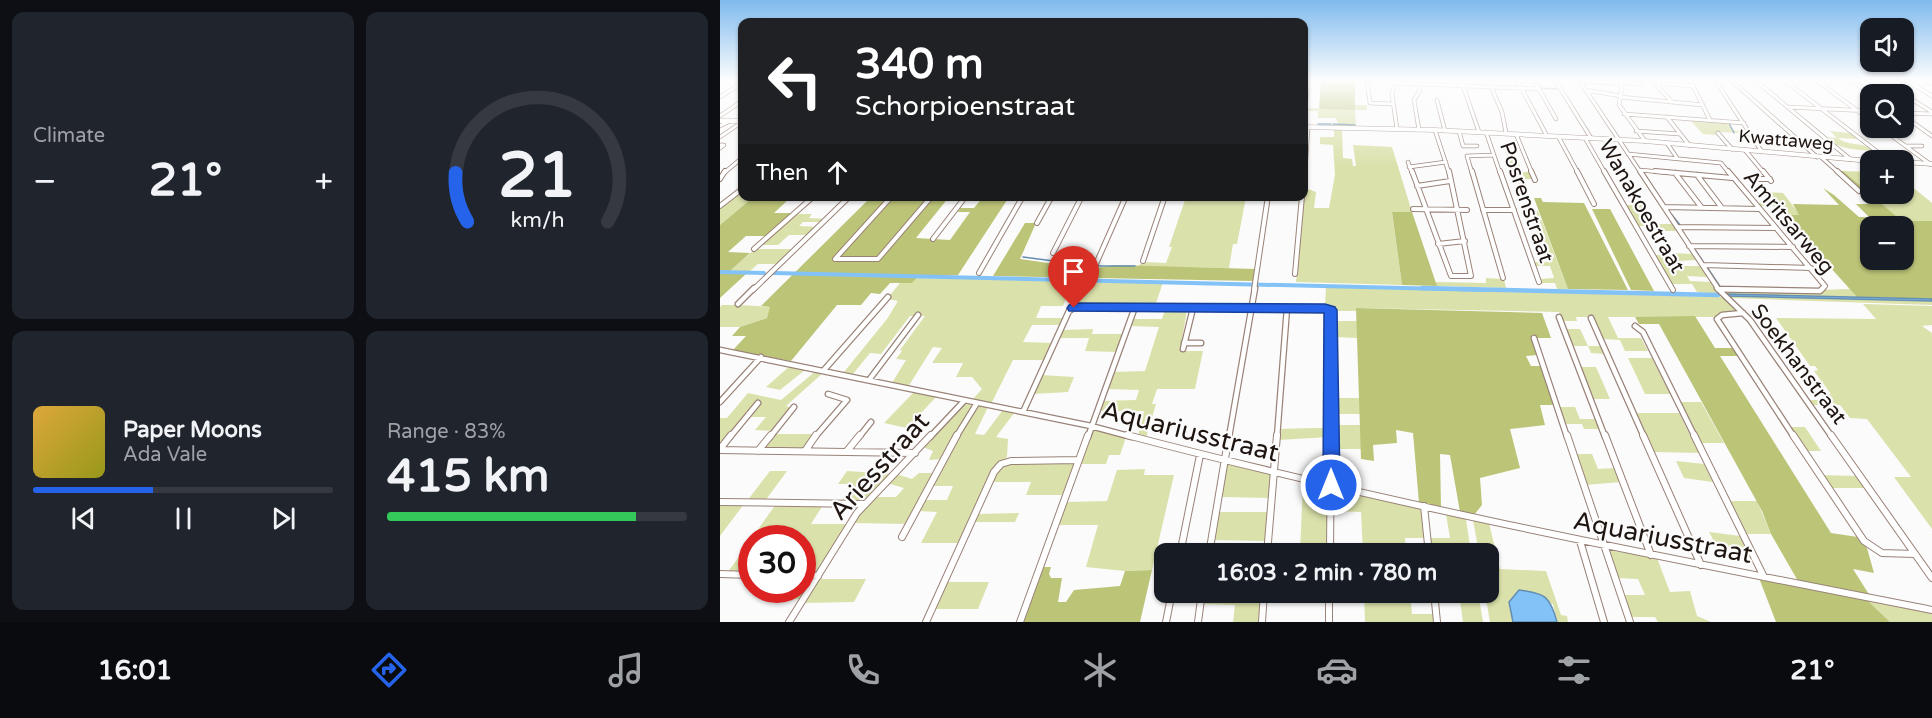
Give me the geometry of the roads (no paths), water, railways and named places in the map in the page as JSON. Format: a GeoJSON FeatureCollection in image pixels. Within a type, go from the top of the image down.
{"type":"FeatureCollection","features":[{"type":"Feature","properties":{"kind":"main road"},"geometry":{"type":"LineString","coordinates":[[720,123],[738,120]]}},
{"type":"Feature","properties":{"kind":"main road","name":"Kwattaweg"},"geometry":{"type":"LineString","coordinates":[[1308,127],[1486,132],[1645,141],[1860,160]]}},
{"type":"Feature","properties":{"kind":"main road"},"geometry":{"type":"LineString","coordinates":[[1914,163],[1931,164]]}},
{"type":"Feature","properties":{"kind":"street"},"geometry":{"type":"LineString","coordinates":[[1394,109],[1397,129]]}},
{"type":"Feature","properties":{"kind":"street"},"geometry":{"type":"LineString","coordinates":[[1416,109],[1419,130]]}},
{"type":"Feature","properties":{"kind":"street"},"geometry":{"type":"LineString","coordinates":[[1439,109],[1445,131]]}},
{"type":"Feature","properties":{"kind":"street"},"geometry":{"type":"LineString","coordinates":[[1471,109],[1479,132]]}},
{"type":"Feature","properties":{"kind":"street"},"geometry":{"type":"LineString","coordinates":[[1501,109],[1506,134]]}},
{"type":"Feature","properties":{"kind":"street"},"geometry":{"type":"LineString","coordinates":[[1533,109],[1547,136]]}},
{"type":"Feature","properties":{"kind":"street"},"geometry":{"type":"LineString","coordinates":[[1550,109],[1556,119]]}},
{"type":"Feature","properties":{"kind":"street"},"geometry":{"type":"LineString","coordinates":[[1573,109],[1591,138]]}},
{"type":"Feature","properties":{"kind":"street","name":"Soekhanstraat"},"geometry":{"type":"LineString","coordinates":[[1599,109],[1719,291],[1758,330],[1932,578]]}},
{"type":"Feature","properties":{"kind":"street"},"geometry":{"type":"LineString","coordinates":[[1621,109],[1645,141]]}},
{"type":"Feature","properties":{"kind":"street"},"geometry":{"type":"LineString","coordinates":[[1705,109],[1710,120]]}},
{"type":"Feature","properties":{"kind":"street"},"geometry":{"type":"LineString","coordinates":[[1735,109],[1762,152]]}},
{"type":"Feature","properties":{"kind":"street"},"geometry":{"type":"LineString","coordinates":[[1764,109],[1859,191]]}},
{"type":"Feature","properties":{"kind":"street"},"geometry":{"type":"LineString","coordinates":[[1789,109],[1850,159]]}},
{"type":"Feature","properties":{"kind":"street"},"geometry":{"type":"LineString","coordinates":[[1822,109],[1875,150]]}},
{"type":"Feature","properties":{"kind":"street"},"geometry":{"type":"LineString","coordinates":[[1840,109],[1858,110]]}},
{"type":"Feature","properties":{"kind":"street"},"geometry":{"type":"LineString","coordinates":[[1914,114],[1932,113]]}},
{"type":"Feature","properties":{"kind":"street"},"geometry":{"type":"LineString","coordinates":[[1624,114],[1744,123]]}},
{"type":"Feature","properties":{"kind":"street"},"geometry":{"type":"LineString","coordinates":[[1667,117],[1689,145]]}},
{"type":"Feature","properties":{"kind":"street"},"geometry":{"type":"LineString","coordinates":[[720,137],[738,122]]}},
{"type":"Feature","properties":{"kind":"street"},"geometry":{"type":"LineString","coordinates":[[1914,122],[1932,136]]}},
{"type":"Feature","properties":{"kind":"street"},"geometry":{"type":"LineString","coordinates":[[1435,130],[1446,162],[1455,210],[1465,241],[1471,275],[1469,277],[1451,276],[1408,164],[1446,162]]}},
{"type":"Feature","properties":{"kind":"street"},"geometry":{"type":"LineString","coordinates":[[1636,130],[1680,134]]}},
{"type":"Feature","properties":{"kind":"street"},"geometry":{"type":"LineString","coordinates":[[1459,131],[1463,146],[1477,146]]}},
{"type":"Feature","properties":{"kind":"street","name":"Posrenstraat"},"geometry":{"type":"LineString","coordinates":[[1486,132],[1539,282]]}},
{"type":"Feature","properties":{"kind":"street"},"geometry":{"type":"LineString","coordinates":[[1718,133],[1732,149]]}},
{"type":"Feature","properties":{"kind":"street"},"geometry":{"type":"LineString","coordinates":[[1516,134],[1535,180]]}},
{"type":"Feature","properties":{"kind":"street"},"geometry":{"type":"LineString","coordinates":[[1558,136],[1594,204]]}},
{"type":"Feature","properties":{"kind":"street","name":"Wanakoestraat"},"geometry":{"type":"LineString","coordinates":[[1585,138],[1673,290]]}},
{"type":"Feature","properties":{"kind":"street"},"geometry":{"type":"LineString","coordinates":[[1895,138],[1931,164]]}},
{"type":"Feature","properties":{"kind":"street"},"geometry":{"type":"LineString","coordinates":[[1667,143],[1677,158]]}},
{"type":"Feature","properties":{"kind":"street"},"geometry":{"type":"LineString","coordinates":[[1907,146],[1922,146]]}},
{"type":"Feature","properties":{"kind":"street"},"geometry":{"type":"LineString","coordinates":[[1745,150],[1771,180],[1755,179]]}},
{"type":"Feature","properties":{"kind":"street","name":"Amritsarweg"},"geometry":{"type":"LineString","coordinates":[[1629,154],[1720,162],[1826,286],[1825,289],[1719,291]]}},
{"type":"Feature","properties":{"kind":"street"},"geometry":{"type":"LineString","coordinates":[[1494,155],[1467,156],[1503,278]]}},
{"type":"Feature","properties":{"kind":"street"},"geometry":{"type":"LineString","coordinates":[[720,179],[726,170],[738,161]]}},
{"type":"Feature","properties":{"kind":"street"},"geometry":{"type":"LineString","coordinates":[[1639,170],[1732,178]]}},
{"type":"Feature","properties":{"kind":"street"},"geometry":{"type":"LineString","coordinates":[[1675,173],[1701,208]]}},
{"type":"Feature","properties":{"kind":"street"},"geometry":{"type":"LineString","coordinates":[[1697,175],[1722,208]]}},
{"type":"Feature","properties":{"kind":"street"},"geometry":{"type":"LineString","coordinates":[[1417,186],[1450,181]]}},
{"type":"Feature","properties":{"kind":"street"},"geometry":{"type":"LineString","coordinates":[[720,206],[738,192]]}},
{"type":"Feature","properties":{"kind":"street"},"geometry":{"type":"LineString","coordinates":[[754,249],[808,201]]}},
{"type":"Feature","properties":{"kind":"street"},"geometry":{"type":"LineString","coordinates":[[738,304],[845,201]]}},
{"type":"Feature","properties":{"kind":"street"},"geometry":{"type":"LineString","coordinates":[[835,259],[887,201]]}},
{"type":"Feature","properties":{"kind":"street"},"geometry":{"type":"LineString","coordinates":[[829,261],[835,259],[875,260],[928,201]]}},
{"type":"Feature","properties":{"kind":"street"},"geometry":{"type":"LineString","coordinates":[[933,238],[962,201]]}},
{"type":"Feature","properties":{"kind":"street"},"geometry":{"type":"LineString","coordinates":[[979,273],[1020,201]]}},
{"type":"Feature","properties":{"kind":"street"},"geometry":{"type":"LineString","coordinates":[[1037,223],[1049,201]]}},
{"type":"Feature","properties":{"kind":"street"},"geometry":{"type":"LineString","coordinates":[[1053,253],[1079,201]]}},
{"type":"Feature","properties":{"kind":"street"},"geometry":{"type":"LineString","coordinates":[[1096,264],[1124,201]]}},
{"type":"Feature","properties":{"kind":"street"},"geometry":{"type":"LineString","coordinates":[[1143,261],[1164,201]]}},
{"type":"Feature","properties":{"kind":"street"},"geometry":{"type":"LineString","coordinates":[[1211,543],[1267,201]]}},
{"type":"Feature","properties":{"kind":"street"},"geometry":{"type":"LineString","coordinates":[[1295,274],[1302,201]]}},
{"type":"Feature","properties":{"kind":"street"},"geometry":{"type":"LineString","coordinates":[[1664,207],[1759,209]]}},
{"type":"Feature","properties":{"kind":"street"},"geometry":{"type":"LineString","coordinates":[[1413,209],[1467,210]]}},
{"type":"Feature","properties":{"kind":"street"},"geometry":{"type":"LineString","coordinates":[[1482,210],[1514,210]]}},
{"type":"Feature","properties":{"kind":"street"},"geometry":{"type":"LineString","coordinates":[[1677,227],[1776,228]]}},
{"type":"Feature","properties":{"kind":"street"},"geometry":{"type":"LineString","coordinates":[[1438,244],[1465,241]]}},
{"type":"Feature","properties":{"kind":"street"},"geometry":{"type":"LineString","coordinates":[[1689,246],[1793,248]]}},
{"type":"Feature","properties":{"kind":"street"},"geometry":{"type":"LineString","coordinates":[[1702,266],[1811,267]]}},
{"type":"Feature","properties":{"kind":"street"},"geometry":{"type":"LineString","coordinates":[[824,370],[888,297]]}},
{"type":"Feature","properties":{"kind":"street"},"geometry":{"type":"LineString","coordinates":[[1020,622],[1135,307]]}},
{"type":"Feature","properties":{"kind":"street"},"geometry":{"type":"LineString","coordinates":[[1023,412],[1070,311],[1074,308],[1325,308],[1331,310],[1330,543]]}},
{"type":"Feature","properties":{"kind":"street"},"geometry":{"type":"LineString","coordinates":[[1193,308],[1183,346],[1201,343]]}},
{"type":"Feature","properties":{"kind":"street"},"geometry":{"type":"LineString","coordinates":[[1268,543],[1287,308]]}},
{"type":"Feature","properties":{"kind":"street"},"geometry":{"type":"LineString","coordinates":[[1743,313],[1722,315],[1717,318],[1857,534],[1866,545],[1883,554],[1915,554]]}},
{"type":"Feature","properties":{"kind":"street"},"geometry":{"type":"LineString","coordinates":[[869,380],[918,315]]}},
{"type":"Feature","properties":{"kind":"street"},"geometry":{"type":"LineString","coordinates":[[1559,317],[1651,555]]}},
{"type":"Feature","properties":{"kind":"street"},"geometry":{"type":"LineString","coordinates":[[1591,318],[1701,565]]}},
{"type":"Feature","properties":{"kind":"street"},"geometry":{"type":"LineString","coordinates":[[1635,326],[1643,332],[1764,577]]}},
{"type":"Feature","properties":{"kind":"street"},"geometry":{"type":"LineString","coordinates":[[1534,338],[1630,622]]}},
{"type":"Feature","properties":{"kind":"street","name":"Aquariusstraat"},"geometry":{"type":"LineString","coordinates":[[720,350],[1091,426],[1224,461],[1603,546],[1932,610]]}},
{"type":"Feature","properties":{"kind":"street"},"geometry":{"type":"LineString","coordinates":[[720,402],[761,357]]}},
{"type":"Feature","properties":{"kind":"street"},"geometry":{"type":"LineString","coordinates":[[805,451],[827,421],[847,400],[828,394]]}},
{"type":"Feature","properties":{"kind":"street","name":"Ariesstraat"},"geometry":{"type":"LineString","coordinates":[[789,622],[865,504],[964,400]]}},
{"type":"Feature","properties":{"kind":"street"},"geometry":{"type":"LineString","coordinates":[[720,449],[758,402]]}},
{"type":"Feature","properties":{"kind":"street"},"geometry":{"type":"LineString","coordinates":[[902,537],[977,403]]}},
{"type":"Feature","properties":{"kind":"street"},"geometry":{"type":"LineString","coordinates":[[758,451],[794,407]]}},
{"type":"Feature","properties":{"kind":"street"},"geometry":{"type":"LineString","coordinates":[[848,451],[871,423]]}},
{"type":"Feature","properties":{"kind":"street"},"geometry":{"type":"LineString","coordinates":[[720,449],[915,453]]}},
{"type":"Feature","properties":{"kind":"street"},"geometry":{"type":"LineString","coordinates":[[1182,543],[1200,455]]}},
{"type":"Feature","properties":{"kind":"street"},"geometry":{"type":"LineString","coordinates":[[926,622],[994,472],[1001,464],[1011,460],[1078,460]]}},
{"type":"Feature","properties":{"kind":"street"},"geometry":{"type":"LineString","coordinates":[[720,502],[865,504]]}},
{"type":"Feature","properties":{"kind":"street"},"geometry":{"type":"LineString","coordinates":[[1424,506],[1428,543]]}},
{"type":"Feature","properties":{"kind":"street"},"geometry":{"type":"LineString","coordinates":[[1580,541],[1604,622]]}},
{"type":"Feature","properties":{"kind":"street"},"geometry":{"type":"LineString","coordinates":[[720,574],[738,575]]}},
{"type":"Feature","properties":{"kind":"street"},"geometry":{"type":"LineString","coordinates":[[1166,622],[1170,603]]}},
{"type":"Feature","properties":{"kind":"street"},"geometry":{"type":"LineString","coordinates":[[1198,622],[1201,603]]}},
{"type":"Feature","properties":{"kind":"street"},"geometry":{"type":"LineString","coordinates":[[1262,622],[1263,603]]}},
{"type":"Feature","properties":{"kind":"street"},"geometry":{"type":"LineString","coordinates":[[1329,603],[1329,622]]}},
{"type":"Feature","properties":{"kind":"street"},"geometry":{"type":"LineString","coordinates":[[1435,603],[1437,622]]}},
{"type":"Feature","properties":{"kind":"water"},"geometry":{"type":"Polygon","coordinates":[[[1726,294],[1932,299],[1932,301],[1728,296],[1726,294]]]}},
{"type":"Feature","properties":{"kind":"water"},"geometry":{"type":"Polygon","coordinates":[[[1519,590],[1545,597],[1552,606],[1557,622],[1513,622],[1509,602],[1519,590]]]}},
{"type":"Feature","properties":{"kind":"waterway"},"geometry":{"type":"LineString","coordinates":[[1729,123],[1734,133]]}},
{"type":"Feature","properties":{"kind":"waterway"},"geometry":{"type":"LineString","coordinates":[[1318,124],[1331,124]]}},
{"type":"Feature","properties":{"kind":"waterway"},"geometry":{"type":"LineString","coordinates":[[1333,124],[1355,125]]}},
{"type":"Feature","properties":{"kind":"waterway"},"geometry":{"type":"LineString","coordinates":[[1672,215],[1680,225]]}},
{"type":"Feature","properties":{"kind":"waterway"},"geometry":{"type":"LineString","coordinates":[[1696,251],[1704,263]]}},
{"type":"Feature","properties":{"kind":"waterway"},"geometry":{"type":"LineString","coordinates":[[1023,257],[1092,266]]}},
{"type":"Feature","properties":{"kind":"waterway"},"geometry":{"type":"LineString","coordinates":[[1097,266],[1135,266]]}},
{"type":"Feature","properties":{"kind":"waterway"},"geometry":{"type":"LineString","coordinates":[[1707,267],[1721,288]]}},
{"type":"Feature","properties":{"kind":"waterway"},"geometry":{"type":"LineString","coordinates":[[1088,280],[1093,269]]}},
{"type":"Feature","properties":{"kind":"waterway"},"geometry":{"type":"LineString","coordinates":[[720,272],[764,273]]}},
{"type":"Feature","properties":{"kind":"waterway"},"geometry":{"type":"LineString","coordinates":[[774,273],[1486,290]]}},
{"type":"Feature","properties":{"kind":"waterway"},"geometry":{"type":"LineString","coordinates":[[1422,288],[1718,295]]}}]}
